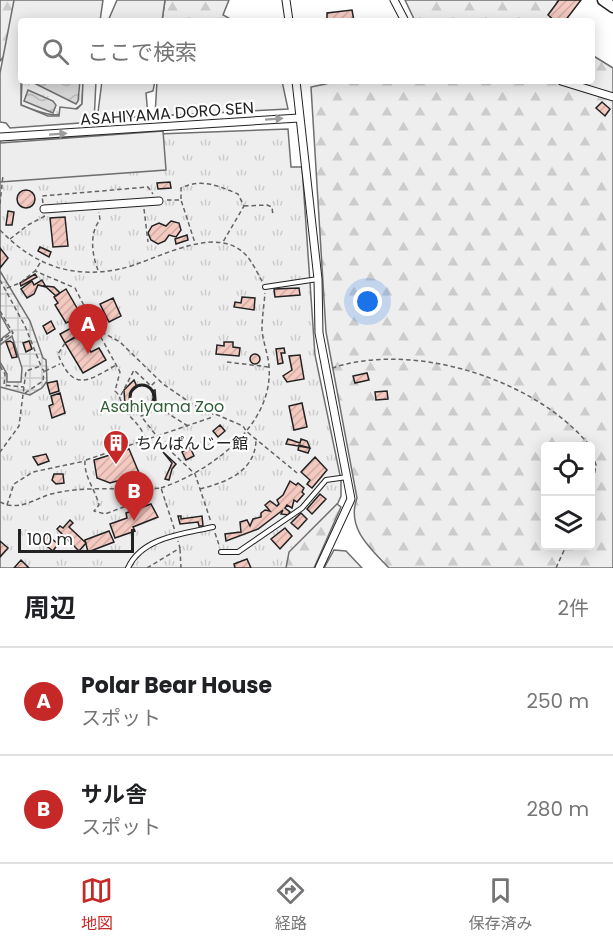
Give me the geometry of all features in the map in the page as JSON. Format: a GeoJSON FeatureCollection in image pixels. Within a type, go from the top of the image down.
{"type":"FeatureCollection","features":[{"type":"Feature","properties":{"kind":"main road"},"geometry":{"type":"LineString","coordinates":[[603,0],[613,7]]}},
{"type":"Feature","properties":{"kind":"street"},"geometry":{"type":"LineString","coordinates":[[286,0],[289,18]]}},
{"type":"Feature","properties":{"kind":"street"},"geometry":{"type":"LineString","coordinates":[[394,0],[403,18]]}},
{"type":"Feature","properties":{"kind":"street"},"geometry":{"type":"LineString","coordinates":[[296,84],[318,279],[320,333],[326,376],[351,499],[319,568]]}},
{"type":"Feature","properties":{"kind":"street"},"geometry":{"type":"LineString","coordinates":[[571,84],[613,97]]}},
{"type":"Feature","properties":{"kind":"street","name":"ASAHIYAMA DORO SEN"},"geometry":{"type":"LineString","coordinates":[[0,137],[299,118]]}},
{"type":"Feature","properties":{"kind":"street"},"geometry":{"type":"LineString","coordinates":[[44,209],[159,201]]}},
{"type":"Feature","properties":{"kind":"lane"},"geometry":{"type":"LineString","coordinates":[[265,287],[318,279]]}},
{"type":"Feature","properties":{"kind":"lane"},"geometry":{"type":"LineString","coordinates":[[221,552],[238,552],[302,507],[326,480],[348,477]]}},
{"type":"Feature","properties":{"kind":"lane"},"geometry":{"type":"LineString","coordinates":[[128,568],[141,550],[176,535],[213,527]]}},
{"type":"Feature","properties":{"kind":"path"},"geometry":{"type":"LineString","coordinates":[[0,204],[3,175]]}},
{"type":"Feature","properties":{"kind":"path"},"geometry":{"type":"LineString","coordinates":[[181,200],[181,188],[190,183],[210,183],[238,194],[244,206]]}},
{"type":"Feature","properties":{"kind":"path"},"geometry":{"type":"LineString","coordinates":[[143,202],[148,242]]}},
{"type":"Feature","properties":{"kind":"path"},"geometry":{"type":"LineString","coordinates":[[98,270],[93,235],[100,220],[99,205]]}},
{"type":"Feature","properties":{"kind":"path"},"geometry":{"type":"LineString","coordinates":[[244,206],[267,205],[272,207],[273,216]]}},
{"type":"Feature","properties":{"kind":"path"},"geometry":{"type":"LineString","coordinates":[[222,243],[244,206]]}},
{"type":"Feature","properties":{"kind":"path"},"geometry":{"type":"LineString","coordinates":[[0,230],[24,254],[40,262],[72,271],[120,269],[195,243],[222,243],[246,254],[265,287],[262,330],[270,367],[264,402],[246,431],[195,474],[161,488],[127,491],[78,489],[47,495],[26,504],[7,505],[0,502]]}},
{"type":"Feature","properties":{"kind":"path"},"geometry":{"type":"LineString","coordinates":[[6,288],[20,283],[35,271],[40,262]]}},
{"type":"Feature","properties":{"kind":"path"},"geometry":{"type":"LineString","coordinates":[[35,271],[75,288],[120,372],[115,391],[120,396],[124,408],[137,421],[146,440]]}},
{"type":"Feature","properties":{"kind":"path"},"geometry":{"type":"LineString","coordinates":[[0,280],[25,326],[44,371],[43,381],[32,391],[23,393]]}},
{"type":"Feature","properties":{"kind":"path"},"geometry":{"type":"LineString","coordinates":[[0,311],[13,333],[0,341]]}},
{"type":"Feature","properties":{"kind":"path"},"geometry":{"type":"LineString","coordinates":[[96,329],[120,342],[158,379],[192,404],[243,426],[246,431],[297,473]]}},
{"type":"Feature","properties":{"kind":"path"},"geometry":{"type":"LineString","coordinates":[[65,343],[58,354],[67,374],[77,380],[87,381],[116,365]]}},
{"type":"Feature","properties":{"kind":"path"},"geometry":{"type":"LineString","coordinates":[[331,368],[350,362],[397,360],[429,363],[483,375],[543,405],[565,420],[585,442]]}},
{"type":"Feature","properties":{"kind":"path"},"geometry":{"type":"LineString","coordinates":[[227,362],[270,367]]}},
{"type":"Feature","properties":{"kind":"path"},"geometry":{"type":"LineString","coordinates":[[44,371],[62,364]]}},
{"type":"Feature","properties":{"kind":"path"},"geometry":{"type":"LineString","coordinates":[[0,366],[5,374],[4,385],[24,387]]}},
{"type":"Feature","properties":{"kind":"path"},"geometry":{"type":"LineString","coordinates":[[0,452],[19,426],[26,371],[41,366]]}},
{"type":"Feature","properties":{"kind":"path"},"geometry":{"type":"LineString","coordinates":[[120,396],[134,370],[151,386],[158,379]]}},
{"type":"Feature","properties":{"kind":"path"},"geometry":{"type":"LineString","coordinates":[[188,426],[156,406],[149,414],[141,416],[162,444],[195,474],[221,552]]}},
{"type":"Feature","properties":{"kind":"path"},"geometry":{"type":"LineString","coordinates":[[7,505],[14,484],[33,472],[85,461],[210,418],[214,414]]}},
{"type":"Feature","properties":{"kind":"path"},"geometry":{"type":"LineString","coordinates":[[200,489],[237,476],[248,465],[256,449],[256,439]]}},
{"type":"Feature","properties":{"kind":"path"},"geometry":{"type":"LineString","coordinates":[[85,461],[85,473],[95,489],[99,505],[94,511],[105,514],[129,505],[127,491]]}},
{"type":"Feature","properties":{"kind":"path"},"geometry":{"type":"LineString","coordinates":[[161,488],[180,548],[181,568]]}},
{"type":"Feature","properties":{"kind":"path"},"geometry":{"type":"LineString","coordinates":[[147,568],[180,548]]}},
{"type":"Feature","properties":{"kind":"path"},"geometry":{"type":"LineString","coordinates":[[556,568],[564,550]]}},
{"type":"Feature","properties":{"kind":"green space"},"geometry":{"type":"Polygon","coordinates":[[[0,0],[19,0],[12,47],[0,61],[0,0]]]}},
{"type":"Feature","properties":{"kind":"green space"},"geometry":{"type":"Polygon","coordinates":[[[165,0],[229,0],[223,15],[228,18],[162,18],[165,0]]]}},
{"type":"Feature","properties":{"kind":"green space"},"geometry":{"type":"Polygon","coordinates":[[[405,0],[558,0],[550,18],[414,18],[405,0]]]}},
{"type":"Feature","properties":{"kind":"green space"},"geometry":{"type":"Polygon","coordinates":[[[595,57],[613,68],[613,568],[389,568],[374,553],[357,528],[354,509],[357,498],[326,332],[311,87],[325,84],[595,84],[595,57]]]}},
{"type":"Feature","properties":{"kind":"green space"},"geometry":{"type":"Polygon","coordinates":[[[22,84],[83,84],[82,104],[67,113],[52,115],[21,105],[22,84]]]}},
{"type":"Feature","properties":{"kind":"green space","name":"Asahiyama Zoo"},"geometry":{"type":"Polygon","coordinates":[[[288,129],[291,167],[302,167],[315,355],[341,480],[341,496],[309,568],[0,568],[0,140],[288,129]]]}},
{"type":"Feature","properties":{"kind":"green space"},"geometry":{"type":"Polygon","coordinates":[[[337,504],[341,507],[314,568],[286,568],[289,552],[337,504]]]}},
{"type":"Feature","properties":{"kind":"shaded area"},"geometry":{"type":"Polygon","coordinates":[[[14,0],[103,0],[100,18],[18,18],[18,84],[21,84],[21,105],[48,116],[59,116],[60,107],[77,109],[82,104],[83,84],[96,84],[94,122],[10,128],[6,123],[0,122],[0,73],[14,0]]]}},
{"type":"Feature","properties":{"kind":"shaded area"},"geometry":{"type":"Polygon","coordinates":[[[117,0],[165,0],[162,18],[109,18],[117,0]]]}},
{"type":"Feature","properties":{"kind":"shaded area"},"geometry":{"type":"Polygon","coordinates":[[[102,84],[154,84],[153,91],[146,93],[148,116],[97,120],[102,84]]]}},
{"type":"Feature","properties":{"kind":"shaded area"},"geometry":{"type":"Polygon","coordinates":[[[157,84],[283,84],[288,109],[155,116],[157,84]]]}},
{"type":"Feature","properties":{"kind":"shaded area"},"geometry":{"type":"Polygon","coordinates":[[[163,131],[166,170],[0,182],[0,143],[163,131]]]}},
{"type":"Feature","properties":{"kind":"shaded area"},"geometry":{"type":"Polygon","coordinates":[[[0,271],[30,321],[43,358],[46,360],[47,381],[42,388],[30,395],[0,387],[0,362],[7,374],[7,382],[21,382],[22,368],[12,336],[0,345],[0,340],[10,332],[0,314],[0,271]]]}},
{"type":"Feature","properties":{"kind":"shaded area"},"geometry":{"type":"Polygon","coordinates":[[[334,550],[346,551],[362,568],[324,568],[334,550]]]}},
{"type":"Feature","properties":{"kind":"water"},"geometry":{"type":"Polygon","coordinates":[[[36,84],[80,84],[76,104],[36,84]]]}},
{"type":"Feature","properties":{"kind":"water"},"geometry":{"type":"Polygon","coordinates":[[[28,90],[53,101],[56,105],[53,113],[24,101],[28,90]]]}},
{"type":"Feature","properties":{"kind":"building"},"geometry":{"type":"Polygon","coordinates":[[[559,0],[581,0],[567,18],[552,18],[548,15],[559,0]]]}},
{"type":"Feature","properties":{"kind":"building"},"geometry":{"type":"Polygon","coordinates":[[[352,10],[353,18],[327,18],[327,13],[352,10]]]}},
{"type":"Feature","properties":{"kind":"building"},"geometry":{"type":"Polygon","coordinates":[[[602,102],[610,109],[605,116],[596,108],[602,102]]]}},
{"type":"Feature","properties":{"kind":"building"},"geometry":{"type":"Polygon","coordinates":[[[170,182],[171,188],[158,189],[157,183],[170,182]]]}},
{"type":"Feature","properties":{"kind":"building"},"geometry":{"type":"Polygon","coordinates":[[[26,190],[32,193],[35,199],[32,205],[26,208],[20,205],[17,199],[20,193],[26,190]]]}},
{"type":"Feature","properties":{"kind":"building"},"geometry":{"type":"Polygon","coordinates":[[[8,211],[14,212],[12,225],[6,225],[8,211]]]}},
{"type":"Feature","properties":{"kind":"building"},"geometry":{"type":"Polygon","coordinates":[[[65,217],[68,246],[53,247],[50,218],[65,217]]]}},
{"type":"Feature","properties":{"kind":"building"},"geometry":{"type":"Polygon","coordinates":[[[171,221],[179,223],[181,230],[176,237],[169,235],[165,241],[158,244],[151,240],[148,233],[152,226],[159,223],[166,226],[171,221]]]}},
{"type":"Feature","properties":{"kind":"building"},"geometry":{"type":"Polygon","coordinates":[[[187,235],[188,240],[176,244],[175,239],[187,235]]]}},
{"type":"Feature","properties":{"kind":"building"},"geometry":{"type":"Polygon","coordinates":[[[40,247],[51,252],[49,257],[38,251],[40,247]]]}},
{"type":"Feature","properties":{"kind":"building"},"geometry":{"type":"Polygon","coordinates":[[[0,248],[8,258],[0,268],[0,248]]]}},
{"type":"Feature","properties":{"kind":"building"},"geometry":{"type":"Polygon","coordinates":[[[35,274],[37,277],[21,286],[20,283],[35,274]]]}},
{"type":"Feature","properties":{"kind":"building"},"geometry":{"type":"Polygon","coordinates":[[[42,280],[46,287],[38,285],[34,294],[27,298],[21,289],[32,281],[34,285],[42,280]]]}},
{"type":"Feature","properties":{"kind":"building"},"geometry":{"type":"Polygon","coordinates":[[[45,286],[54,287],[60,293],[56,296],[45,286]]]}},
{"type":"Feature","properties":{"kind":"building"},"geometry":{"type":"Polygon","coordinates":[[[299,288],[300,295],[275,297],[274,289],[299,288]]]}},
{"type":"Feature","properties":{"kind":"building"},"geometry":{"type":"Polygon","coordinates":[[[66,289],[81,315],[76,317],[80,323],[84,321],[86,325],[79,329],[78,336],[70,321],[66,323],[55,305],[58,303],[54,297],[66,289]]]}},
{"type":"Feature","properties":{"kind":"building"},"geometry":{"type":"Polygon","coordinates":[[[242,297],[255,298],[254,310],[234,307],[235,302],[241,303],[242,297]]]}},
{"type":"Feature","properties":{"kind":"building"},"geometry":{"type":"Polygon","coordinates":[[[113,298],[121,316],[109,322],[100,304],[113,298]]]}},
{"type":"Feature","properties":{"kind":"building"},"geometry":{"type":"Polygon","coordinates":[[[51,321],[55,329],[47,334],[43,326],[51,321]]]}},
{"type":"Feature","properties":{"kind":"building"},"geometry":{"type":"Polygon","coordinates":[[[73,327],[78,336],[65,343],[60,334],[73,327]]]}},
{"type":"Feature","properties":{"kind":"building"},"geometry":{"type":"Polygon","coordinates":[[[78,335],[91,352],[99,348],[106,360],[83,373],[65,343],[78,335]]]}},
{"type":"Feature","properties":{"kind":"building"},"geometry":{"type":"Polygon","coordinates":[[[29,341],[32,349],[26,352],[23,343],[29,341]]]}},
{"type":"Feature","properties":{"kind":"building"},"geometry":{"type":"Polygon","coordinates":[[[6,342],[13,343],[17,357],[12,358],[6,342]]]}},
{"type":"Feature","properties":{"kind":"building"},"geometry":{"type":"Polygon","coordinates":[[[224,342],[233,342],[233,347],[240,348],[239,356],[216,354],[217,345],[224,346],[224,342]]]}},
{"type":"Feature","properties":{"kind":"building"},"geometry":{"type":"Polygon","coordinates":[[[284,348],[285,353],[281,353],[283,363],[278,364],[276,349],[284,348]]]}},
{"type":"Feature","properties":{"kind":"building"},"geometry":{"type":"Polygon","coordinates":[[[255,354],[259,355],[259,363],[255,364],[251,363],[250,359],[251,355],[255,354]]]}},
{"type":"Feature","properties":{"kind":"building"},"geometry":{"type":"Polygon","coordinates":[[[300,355],[304,379],[287,382],[283,376],[292,370],[289,356],[300,355]]]}},
{"type":"Feature","properties":{"kind":"building"},"geometry":{"type":"Polygon","coordinates":[[[367,373],[369,380],[355,383],[353,376],[367,373]]]}},
{"type":"Feature","properties":{"kind":"building"},"geometry":{"type":"Polygon","coordinates":[[[134,380],[137,387],[131,392],[130,399],[136,407],[148,407],[154,398],[152,391],[155,390],[156,402],[149,410],[134,410],[132,413],[125,405],[124,390],[134,380]]]}},
{"type":"Feature","properties":{"kind":"building"},"geometry":{"type":"Polygon","coordinates":[[[57,381],[59,391],[50,394],[47,383],[57,381]]]}},
{"type":"Feature","properties":{"kind":"building"},"geometry":{"type":"Polygon","coordinates":[[[387,391],[388,399],[376,400],[375,392],[387,391]]]}},
{"type":"Feature","properties":{"kind":"building"},"geometry":{"type":"Polygon","coordinates":[[[60,393],[65,413],[52,418],[49,406],[53,404],[51,396],[60,393]]]}},
{"type":"Feature","properties":{"kind":"building"},"geometry":{"type":"Polygon","coordinates":[[[302,403],[307,427],[294,430],[289,406],[302,403]]]}},
{"type":"Feature","properties":{"kind":"building"},"geometry":{"type":"Polygon","coordinates":[[[220,425],[225,431],[218,437],[213,431],[220,425]]]}},
{"type":"Feature","properties":{"kind":"building"},"geometry":{"type":"Polygon","coordinates":[[[288,439],[300,443],[301,439],[307,441],[310,448],[286,444],[288,439]]]}},
{"type":"Feature","properties":{"kind":"building"},"geometry":{"type":"Polygon","coordinates":[[[299,445],[310,448],[308,453],[298,450],[299,445]]]}},
{"type":"Feature","properties":{"kind":"building"},"geometry":{"type":"Polygon","coordinates":[[[190,447],[194,456],[186,460],[182,452],[190,447]]]}},
{"type":"Feature","properties":{"kind":"building","name":"ちんぱんじー館"},"geometry":{"type":"Polygon","coordinates":[[[129,449],[142,480],[130,484],[128,478],[110,483],[97,478],[94,460],[129,449]]]}},
{"type":"Feature","properties":{"kind":"building"},"geometry":{"type":"Polygon","coordinates":[[[163,452],[176,464],[169,480],[165,479],[172,463],[163,452]]]}},
{"type":"Feature","properties":{"kind":"building"},"geometry":{"type":"Polygon","coordinates":[[[46,454],[49,461],[38,465],[33,457],[46,454]]]}},
{"type":"Feature","properties":{"kind":"building"},"geometry":{"type":"Polygon","coordinates":[[[315,457],[327,470],[312,488],[307,484],[310,480],[301,472],[315,457]]]}},
{"type":"Feature","properties":{"kind":"building"},"geometry":{"type":"Polygon","coordinates":[[[54,474],[63,474],[64,483],[56,484],[52,480],[54,474]]]}},
{"type":"Feature","properties":{"kind":"building"},"geometry":{"type":"Polygon","coordinates":[[[290,481],[304,488],[302,492],[304,494],[297,502],[294,500],[292,508],[287,505],[285,508],[290,512],[288,515],[281,514],[283,510],[258,529],[226,541],[225,534],[241,532],[240,522],[247,520],[250,526],[253,519],[261,517],[261,513],[265,510],[270,511],[265,505],[270,501],[277,506],[279,504],[277,500],[283,495],[290,481]]]}},
{"type":"Feature","properties":{"kind":"building"},"geometry":{"type":"Polygon","coordinates":[[[320,494],[326,499],[312,514],[307,509],[320,494]]]}},
{"type":"Feature","properties":{"kind":"building"},"geometry":{"type":"Polygon","coordinates":[[[151,504],[158,517],[133,527],[135,531],[115,538],[110,524],[127,518],[126,513],[151,504]]]}},
{"type":"Feature","properties":{"kind":"building"},"geometry":{"type":"Polygon","coordinates":[[[301,513],[307,519],[298,529],[291,523],[301,513]]]}},
{"type":"Feature","properties":{"kind":"building"},"geometry":{"type":"Polygon","coordinates":[[[178,516],[181,516],[181,519],[202,516],[203,526],[199,526],[198,522],[180,524],[178,516]]]}},
{"type":"Feature","properties":{"kind":"building"},"geometry":{"type":"Polygon","coordinates":[[[70,520],[73,523],[69,527],[86,543],[79,551],[57,529],[60,526],[63,528],[70,520]]]}},
{"type":"Feature","properties":{"kind":"building"},"geometry":{"type":"Polygon","coordinates":[[[285,528],[292,536],[280,549],[271,539],[285,528]]]}},
{"type":"Feature","properties":{"kind":"building"},"geometry":{"type":"Polygon","coordinates":[[[109,531],[114,542],[88,552],[85,540],[109,531]]]}},
{"type":"Feature","properties":{"kind":"building"},"geometry":{"type":"Polygon","coordinates":[[[46,534],[58,544],[53,551],[44,544],[46,542],[42,538],[46,534]]]}},
{"type":"Feature","properties":{"kind":"building"},"geometry":{"type":"Polygon","coordinates":[[[0,541],[8,548],[0,557],[0,541]]]}},
{"type":"Feature","properties":{"kind":"building"},"geometry":{"type":"Polygon","coordinates":[[[247,559],[251,568],[235,568],[234,564],[247,559]]]}},
{"type":"Feature","properties":{"kind":"building"},"geometry":{"type":"Polygon","coordinates":[[[21,560],[29,568],[14,568],[21,560]]]}},
{"type":"Feature","properties":{"kind":"wall"},"geometry":{"type":"LineString","coordinates":[[142,385],[150,389],[154,397],[150,405],[142,409],[134,405],[130,397],[134,389],[142,385]]}},
{"type":"Feature","properties":{"kind":"place","name":"Polar Bear House"},"geometry":{"type":"Point","coordinates":[88,354]}},
{"type":"Feature","properties":{"kind":"place","name":"ちんぱんじー館"},"geometry":{"type":"Point","coordinates":[116,466]}},
{"type":"Feature","properties":{"kind":"place","name":"サル舎"},"geometry":{"type":"Point","coordinates":[134,521]}}]}
